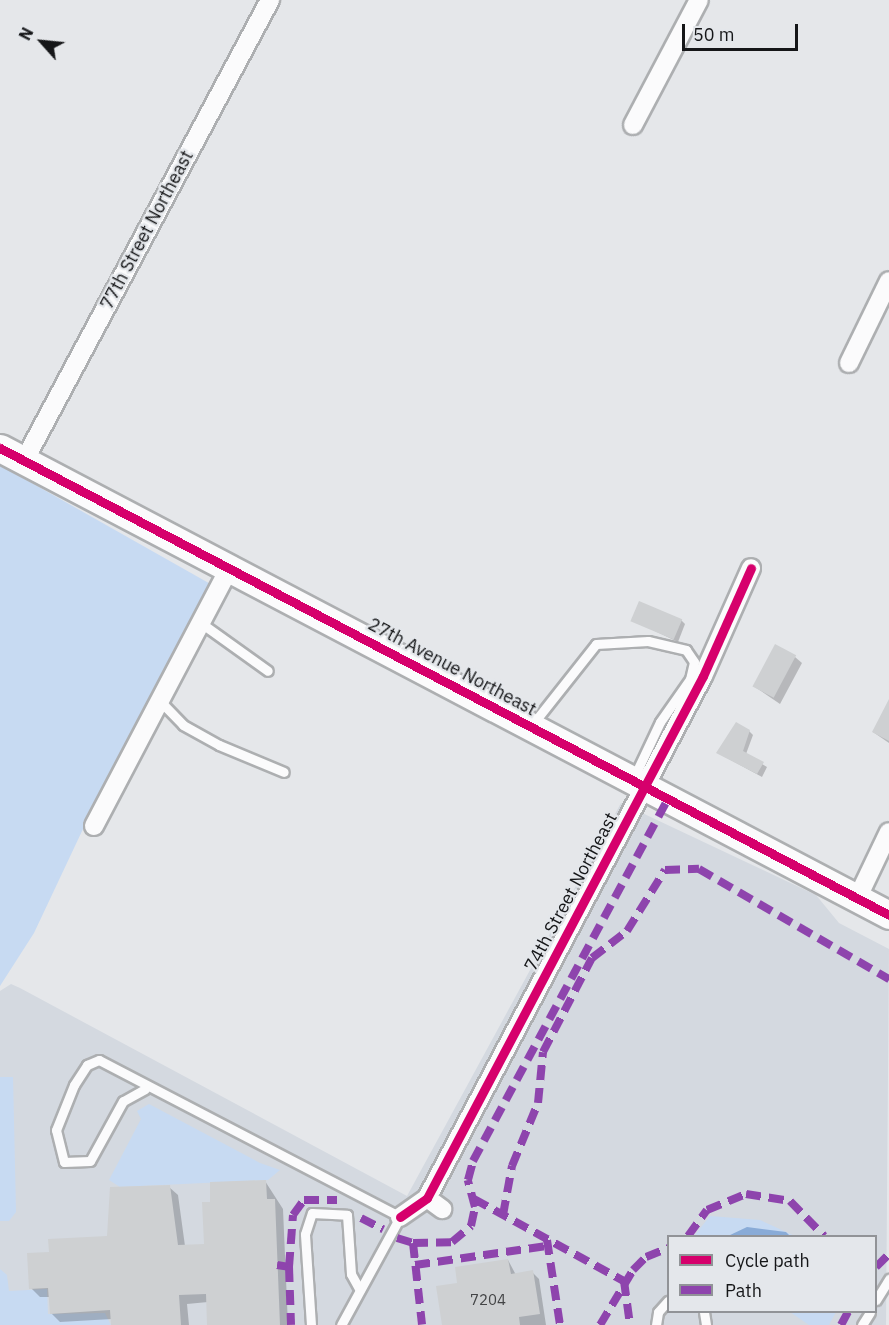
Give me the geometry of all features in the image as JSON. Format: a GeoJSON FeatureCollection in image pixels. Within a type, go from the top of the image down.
{"type":"FeatureCollection","features":[{"type":"Feature","properties":{"kind":"street","name":"77th Street Northeast"},"geometry":{"type":"LineString","coordinates":[[24,461],[270,0]]}},
{"type":"Feature","properties":{"kind":"street"},"geometry":{"type":"LineString","coordinates":[[633,125],[699,0]]}},
{"type":"Feature","properties":{"kind":"street"},"geometry":{"type":"LineString","coordinates":[[849,363],[889,281]]}},
{"type":"Feature","properties":{"kind":"street","name":"27th Avenue Northeast"},"geometry":{"type":"LineString","coordinates":[[0,448],[889,915]]}},
{"type":"Feature","properties":{"kind":"street","name":"74th Street Northeast"},"geometry":{"type":"LineString","coordinates":[[400,1217],[434,1203],[637,783],[703,676],[751,568]]}},
{"type":"Feature","properties":{"kind":"street"},"geometry":{"type":"LineString","coordinates":[[94,826],[230,569]]}},
{"type":"Feature","properties":{"kind":"street"},"geometry":{"type":"LineString","coordinates":[[857,899],[889,832]]}},
{"type":"Feature","properties":{"kind":"lane"},"geometry":{"type":"LineString","coordinates":[[201,622],[268,671]]}},
{"type":"Feature","properties":{"kind":"lane"},"geometry":{"type":"LineString","coordinates":[[531,727],[596,644],[648,641],[686,650],[694,662],[690,680],[660,722],[637,783]]}},
{"type":"Feature","properties":{"kind":"lane"},"geometry":{"type":"LineString","coordinates":[[160,701],[183,725],[219,745],[284,772]]}},
{"type":"Feature","properties":{"kind":"lane"},"geometry":{"type":"LineString","coordinates":[[145,1089],[123,1101],[90,1161],[64,1162],[56,1130],[87,1065],[99,1060],[114,1064],[145,1089],[364,1201],[400,1217],[341,1325]]}},
{"type":"Feature","properties":{"kind":"lane"},"geometry":{"type":"LineString","coordinates":[[347,1215],[364,1201]]}},
{"type":"Feature","properties":{"kind":"lane"},"geometry":{"type":"LineString","coordinates":[[311,1325],[307,1220],[328,1210],[347,1215]]}},
{"type":"Feature","properties":{"kind":"lane"},"geometry":{"type":"LineString","coordinates":[[347,1215],[351,1274],[360,1290]]}},
{"type":"Feature","properties":{"kind":"lane"},"geometry":{"type":"LineString","coordinates":[[877,1298],[889,1279]]}},
{"type":"Feature","properties":{"kind":"lane"},"geometry":{"type":"LineString","coordinates":[[656,1325],[658,1312],[667,1303]]}},
{"type":"Feature","properties":{"kind":"shaded area"},"geometry":{"type":"Polygon","coordinates":[[[0,465],[214,586],[91,812],[34,933],[0,986],[0,465]]]}},
{"type":"Feature","properties":{"kind":"shaded area"},"geometry":{"type":"Polygon","coordinates":[[[621,803],[816,895],[839,923],[889,949],[886,1325],[0,1325],[0,991],[11,984],[407,1196],[621,803]]]}},
{"type":"Feature","properties":{"kind":"shaded area"},"geometry":{"type":"Polygon","coordinates":[[[0,1077],[13,1077],[16,1212],[9,1221],[0,1221],[0,1077]]]}},
{"type":"Feature","properties":{"kind":"shaded area"},"geometry":{"type":"Polygon","coordinates":[[[149,1104],[260,1163],[280,1170],[268,1180],[120,1187],[109,1180],[141,1119],[137,1111],[149,1104]]]}},
{"type":"Feature","properties":{"kind":"shaded area"},"geometry":{"type":"Polygon","coordinates":[[[710,1216],[760,1220],[793,1235],[695,1235],[710,1216]]]}},
{"type":"Feature","properties":{"kind":"shaded area"},"geometry":{"type":"Polygon","coordinates":[[[0,1269],[7,1275],[9,1291],[47,1289],[48,1314],[105,1313],[111,1325],[0,1325],[0,1269]]]}},
{"type":"Feature","properties":{"kind":"shaded area"},"geometry":{"type":"Polygon","coordinates":[[[791,1313],[835,1313],[829,1325],[809,1325],[791,1313]]]}},
{"type":"Feature","properties":{"kind":"water"},"geometry":{"type":"Polygon","coordinates":[[[747,1227],[786,1232],[789,1235],[730,1235],[747,1227]]]}},
{"type":"Feature","properties":{"kind":"building"},"geometry":{"type":"Polygon","coordinates":[[[639,601],[682,619],[674,640],[630,621],[639,601]]]}},
{"type":"Feature","properties":{"kind":"building"},"geometry":{"type":"Polygon","coordinates":[[[775,644],[796,655],[774,698],[752,686],[775,644]]]}},
{"type":"Feature","properties":{"kind":"building"},"geometry":{"type":"Polygon","coordinates":[[[889,699],[889,741],[872,732],[889,699]]]}},
{"type":"Feature","properties":{"kind":"building"},"geometry":{"type":"Polygon","coordinates":[[[736,722],[750,730],[743,751],[764,762],[757,774],[716,753],[736,722]]]}},
{"type":"Feature","properties":{"kind":"building"},"geometry":{"type":"Polygon","coordinates":[[[266,1180],[267,1199],[275,1199],[280,1325],[207,1325],[206,1294],[179,1295],[181,1325],[111,1325],[110,1310],[50,1314],[48,1288],[29,1289],[27,1253],[49,1252],[48,1239],[107,1236],[110,1187],[170,1185],[178,1245],[204,1244],[202,1202],[210,1202],[210,1182],[266,1180]]]}},
{"type":"Feature","properties":{"kind":"building"},"geometry":{"type":"Polygon","coordinates":[[[508,1259],[511,1274],[533,1270],[540,1314],[519,1317],[520,1325],[442,1325],[436,1286],[457,1283],[455,1267],[508,1259]]]}},
{"type":"Feature","properties":{"kind":"marked path"},"geometry":{"type":"LineString","coordinates":[[413,1243],[452,1242],[471,1226],[475,1207],[468,1180],[473,1161],[668,799]]}},
{"type":"Feature","properties":{"kind":"marked path"},"geometry":{"type":"LineString","coordinates":[[503,1215],[512,1166],[538,1103],[543,1052],[592,958],[627,931],[665,870],[699,869],[889,979]]}},
{"type":"Feature","properties":{"kind":"marked path"},"geometry":{"type":"LineString","coordinates":[[689,1235],[707,1210],[746,1194],[790,1201],[823,1235]]}},
{"type":"Feature","properties":{"kind":"marked path"},"geometry":{"type":"LineString","coordinates":[[474,1199],[624,1281],[630,1325]]}},
{"type":"Feature","properties":{"kind":"marked path"},"geometry":{"type":"LineString","coordinates":[[277,1265],[289,1267],[293,1215],[304,1200],[337,1200]]}},
{"type":"Feature","properties":{"kind":"marked path"},"geometry":{"type":"LineString","coordinates":[[361,1218],[383,1229]]}},
{"type":"Feature","properties":{"kind":"marked path"},"geometry":{"type":"LineString","coordinates":[[397,1238],[413,1243],[422,1325]]}},
{"type":"Feature","properties":{"kind":"marked path"},"geometry":{"type":"LineString","coordinates":[[547,1240],[560,1325]]}},
{"type":"Feature","properties":{"kind":"marked path"},"geometry":{"type":"LineString","coordinates":[[415,1265],[547,1246]]}},
{"type":"Feature","properties":{"kind":"marked path"},"geometry":{"type":"LineString","coordinates":[[600,1325],[633,1270],[646,1257],[667,1248]]}},
{"type":"Feature","properties":{"kind":"marked path"},"geometry":{"type":"LineString","coordinates":[[877,1266],[889,1254]]}},
{"type":"Feature","properties":{"kind":"marked path"},"geometry":{"type":"LineString","coordinates":[[289,1267],[291,1325]]}},
{"type":"Feature","properties":{"kind":"marked path"},"geometry":{"type":"LineString","coordinates":[[841,1325],[847,1313]]}},
{"type":"Feature","properties":{"kind":"cycle path"},"geometry":{"type":"LineString","coordinates":[[0,448],[889,915]]}},
{"type":"Feature","properties":{"kind":"cycle path"},"geometry":{"type":"LineString","coordinates":[[400,1217],[427,1198],[703,676],[751,568]]}}]}
